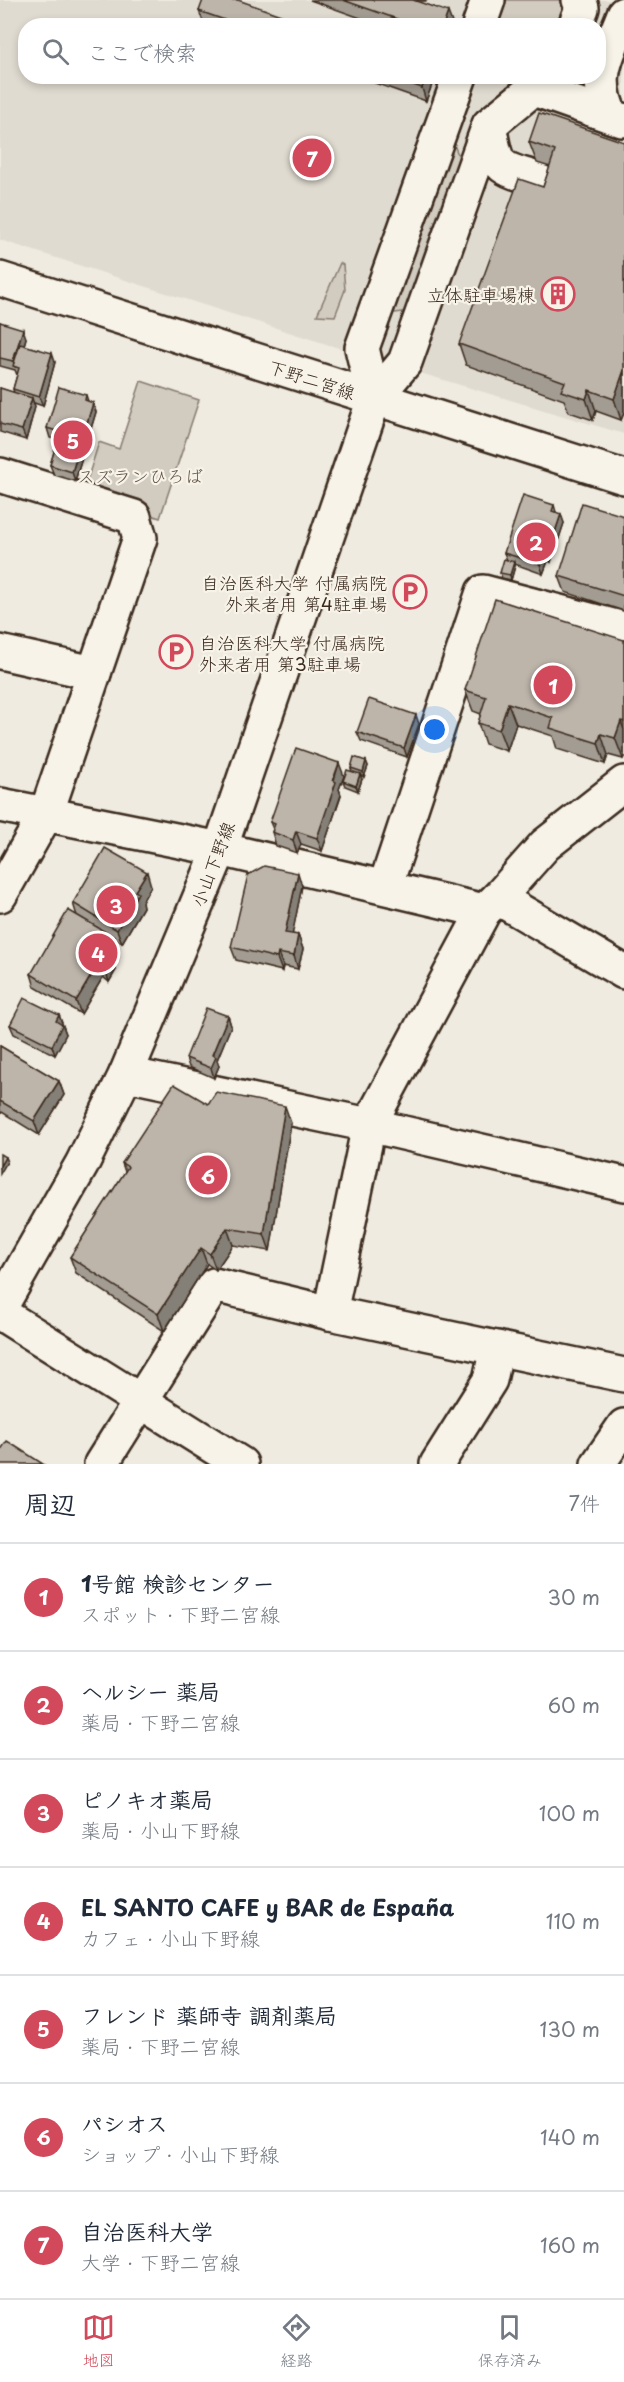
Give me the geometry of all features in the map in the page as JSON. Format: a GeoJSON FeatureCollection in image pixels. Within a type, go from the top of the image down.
{"type":"FeatureCollection","features":[{"type":"Feature","properties":{"kind":"street"},"geometry":{"type":"LineString","coordinates":[[482,18],[488,0]]}},
{"type":"Feature","properties":{"kind":"street"},"geometry":{"type":"LineString","coordinates":[[578,18],[582,8],[579,0]]}},
{"type":"Feature","properties":{"kind":"street"},"geometry":{"type":"LineString","coordinates":[[606,62],[624,14]]}},
{"type":"Feature","properties":{"kind":"street"},"geometry":{"type":"LineString","coordinates":[[374,399],[362,348],[457,84]]}},
{"type":"Feature","properties":{"kind":"street"},"geometry":{"type":"LineString","coordinates":[[374,399],[405,362],[489,125],[541,84]]}},
{"type":"Feature","properties":{"kind":"street"},"geometry":{"type":"LineString","coordinates":[[544,84],[618,119]]}},
{"type":"Feature","properties":{"kind":"street"},"geometry":{"type":"LineString","coordinates":[[601,84],[602,97],[618,119]]}},
{"type":"Feature","properties":{"kind":"street"},"geometry":{"type":"LineString","coordinates":[[429,162],[427,141],[416,123],[449,108]]}},
{"type":"Feature","properties":{"kind":"street"},"geometry":{"type":"LineString","coordinates":[[457,214],[483,184],[498,179],[533,192],[539,205],[546,190],[542,184],[502,166],[494,148],[489,125]]}},
{"type":"Feature","properties":{"kind":"street","name":"下野二宮線"},"geometry":{"type":"LineString","coordinates":[[0,279],[624,477]]}},
{"type":"Feature","properties":{"kind":"street","name":"小山下野線"},"geometry":{"type":"LineString","coordinates":[[0,1308],[82,1164],[126,1074],[220,849],[374,399]]}},
{"type":"Feature","properties":{"kind":"street"},"geometry":{"type":"LineString","coordinates":[[0,476],[134,517],[140,538],[46,814],[0,895]]}},
{"type":"Feature","properties":{"kind":"street"},"geometry":{"type":"LineString","coordinates":[[385,887],[483,592],[624,629]]}},
{"type":"Feature","properties":{"kind":"street"},"geometry":{"type":"LineString","coordinates":[[0,652],[94,673]]}},
{"type":"Feature","properties":{"kind":"street"},"geometry":{"type":"LineString","coordinates":[[330,1313],[369,1125],[491,905],[545,845],[624,783]]}},
{"type":"Feature","properties":{"kind":"street"},"geometry":{"type":"LineString","coordinates":[[0,805],[220,849],[385,887],[491,905],[624,972]]}},
{"type":"Feature","properties":{"kind":"street"},"geometry":{"type":"LineString","coordinates":[[126,1074],[369,1125],[624,1184]]}},
{"type":"Feature","properties":{"kind":"street"},"geometry":{"type":"LineString","coordinates":[[101,1464],[214,1285],[330,1313],[624,1375]]}},
{"type":"Feature","properties":{"kind":"street"},"geometry":{"type":"LineString","coordinates":[[0,1313],[241,1464]]}},
{"type":"Feature","properties":{"kind":"street"},"geometry":{"type":"LineString","coordinates":[[437,1464],[490,1380],[497,1348]]}},
{"type":"Feature","properties":{"kind":"street"},"geometry":{"type":"LineString","coordinates":[[598,1464],[624,1426]]}},
{"type":"Feature","properties":{"kind":"shaded area"},"geometry":{"type":"Polygon","coordinates":[[[0,0],[624,0],[624,434],[370,358],[0,240],[0,0]]]}},
{"type":"Feature","properties":{"kind":"green space"},"geometry":{"type":"Polygon","coordinates":[[[505,0],[560,0],[567,9],[564,18],[498,18],[505,0]]]}},
{"type":"Feature","properties":{"kind":"green space"},"geometry":{"type":"Polygon","coordinates":[[[449,147],[455,147],[460,160],[408,306],[403,312],[395,313],[390,307],[449,147]]]}},
{"type":"Feature","properties":{"kind":"green space"},"geometry":{"type":"Polygon","coordinates":[[[340,263],[343,265],[345,290],[335,316],[317,315],[340,263]]]}},
{"type":"Feature","properties":{"kind":"green space","name":"スズランひろば"},"geometry":{"type":"Polygon","coordinates":[[[141,381],[199,400],[160,518],[83,493],[99,442],[119,449],[141,381]]]}},
{"type":"Feature","properties":{"kind":"building"},"geometry":{"type":"Polygon","coordinates":[[[203,0],[238,0],[289,18],[219,18],[199,11],[203,0]]]}},
{"type":"Feature","properties":{"kind":"building"},"geometry":{"type":"Polygon","coordinates":[[[343,0],[413,0],[448,12],[446,18],[394,18],[343,0]]]}},
{"type":"Feature","properties":{"kind":"building"},"geometry":{"type":"Polygon","coordinates":[[[411,84],[423,84],[422,88],[411,84]]]}},
{"type":"Feature","properties":{"kind":"building","name":"立体駐車場棟"},"geometry":{"type":"Polygon","coordinates":[[[539,113],[624,142],[624,370],[614,399],[589,390],[586,399],[561,391],[565,382],[459,344],[519,179],[543,187],[555,151],[529,142],[539,113]]]}},
{"type":"Feature","properties":{"kind":"building"},"geometry":{"type":"Polygon","coordinates":[[[0,322],[23,329],[13,361],[0,358],[0,322]]]}},
{"type":"Feature","properties":{"kind":"building"},"geometry":{"type":"Polygon","coordinates":[[[20,344],[52,353],[39,397],[13,389],[19,368],[13,366],[20,344]]]}},
{"type":"Feature","properties":{"kind":"building"},"geometry":{"type":"Polygon","coordinates":[[[59,387],[86,395],[85,400],[93,403],[72,472],[50,465],[60,432],[47,428],[59,387]]]}},
{"type":"Feature","properties":{"kind":"building"},"geometry":{"type":"Polygon","coordinates":[[[0,388],[32,398],[22,430],[0,424],[0,388]]]}},
{"type":"Feature","properties":{"kind":"building"},"geometry":{"type":"Polygon","coordinates":[[[523,495],[554,505],[552,511],[561,514],[548,553],[544,552],[540,564],[504,553],[523,495]]]}},
{"type":"Feature","properties":{"kind":"building"},"geometry":{"type":"Polygon","coordinates":[[[582,503],[624,516],[624,596],[559,576],[582,503]]]}},
{"type":"Feature","properties":{"kind":"building"},"geometry":{"type":"Polygon","coordinates":[[[504,559],[514,562],[510,575],[500,573],[504,559]]]}},
{"type":"Feature","properties":{"kind":"building"},"geometry":{"type":"Polygon","coordinates":[[[495,599],[624,640],[624,722],[621,721],[615,738],[601,734],[598,743],[550,728],[553,718],[508,703],[499,730],[478,723],[486,697],[465,690],[495,599]]]}},
{"type":"Feature","properties":{"kind":"building"},"geometry":{"type":"Polygon","coordinates":[[[369,699],[416,715],[404,748],[357,732],[369,699]]]}},
{"type":"Feature","properties":{"kind":"building"},"geometry":{"type":"Polygon","coordinates":[[[296,748],[339,763],[333,780],[336,782],[317,838],[296,831],[293,840],[272,832],[275,824],[270,822],[296,748]]]}},
{"type":"Feature","properties":{"kind":"building"},"geometry":{"type":"Polygon","coordinates":[[[354,757],[366,761],[363,772],[351,768],[354,757]]]}},
{"type":"Feature","properties":{"kind":"building"},"geometry":{"type":"Polygon","coordinates":[[[347,770],[360,774],[356,786],[343,781],[347,770]]]}},
{"type":"Feature","properties":{"kind":"building"},"geometry":{"type":"Polygon","coordinates":[[[105,848],[147,872],[135,891],[138,893],[117,930],[73,903],[105,848]]]}},
{"type":"Feature","properties":{"kind":"building"},"geometry":{"type":"Polygon","coordinates":[[[264,866],[298,873],[285,933],[298,935],[294,956],[278,953],[277,958],[231,947],[248,875],[264,866]]]}},
{"type":"Feature","properties":{"kind":"building"},"geometry":{"type":"Polygon","coordinates":[[[68,910],[114,937],[105,952],[112,956],[105,968],[98,964],[76,1001],[31,974],[68,910]]]}},
{"type":"Feature","properties":{"kind":"building"},"geometry":{"type":"Polygon","coordinates":[[[24,998],[59,1015],[56,1021],[62,1025],[52,1046],[10,1025],[24,998]]]}},
{"type":"Feature","properties":{"kind":"building"},"geometry":{"type":"Polygon","coordinates":[[[206,1008],[228,1016],[212,1055],[216,1057],[211,1068],[186,1058],[206,1008]]]}},
{"type":"Feature","properties":{"kind":"building"},"geometry":{"type":"Polygon","coordinates":[[[0,1046],[59,1081],[34,1121],[0,1101],[0,1046]]]}},
{"type":"Feature","properties":{"kind":"building"},"geometry":{"type":"Polygon","coordinates":[[[174,1084],[208,1104],[216,1092],[285,1106],[264,1234],[227,1228],[210,1254],[201,1248],[158,1314],[70,1257],[128,1167],[122,1163],[174,1084]]]}},
{"type":"Feature","properties":{"kind":"building"},"geometry":{"type":"Polygon","coordinates":[[[0,1154],[5,1157],[0,1166],[0,1154]]]}},
{"type":"Feature","properties":{"kind":"building"},"geometry":{"type":"Polygon","coordinates":[[[7,1441],[43,1464],[0,1464],[0,1451],[7,1441]]]}},
{"type":"Feature","properties":{"kind":"place","name":"自治医科大学"},"geometry":{"type":"Point","coordinates":[312,158]}},
{"type":"Feature","properties":{"kind":"place","name":"立体駐車場棟"},"geometry":{"type":"Point","coordinates":[558,294]}},
{"type":"Feature","properties":{"kind":"place","name":"フレンド 薬師寺 調剤薬局"},"geometry":{"type":"Point","coordinates":[73,440]}},
{"type":"Feature","properties":{"kind":"place","name":"ヘルシー 薬局"},"geometry":{"type":"Point","coordinates":[536,542]}},
{"type":"Feature","properties":{"kind":"place","name":"自治医科大学 付属病院 外来者用 第4駐車場"},"geometry":{"type":"Point","coordinates":[410,592]}},
{"type":"Feature","properties":{"kind":"place","name":"自治医科大学 付属病院 外来者用 第3駐車場"},"geometry":{"type":"Point","coordinates":[176,652]}},
{"type":"Feature","properties":{"kind":"place","name":"1号館 検診センター"},"geometry":{"type":"Point","coordinates":[553,685]}},
{"type":"Feature","properties":{"kind":"place","name":"ピノキオ薬局"},"geometry":{"type":"Point","coordinates":[116,905]}},
{"type":"Feature","properties":{"kind":"place","name":"EL SANTO CAFE y BAR de España"},"geometry":{"type":"Point","coordinates":[98,953]}},
{"type":"Feature","properties":{"kind":"place","name":"パシオス"},"geometry":{"type":"Point","coordinates":[208,1175]}}]}
